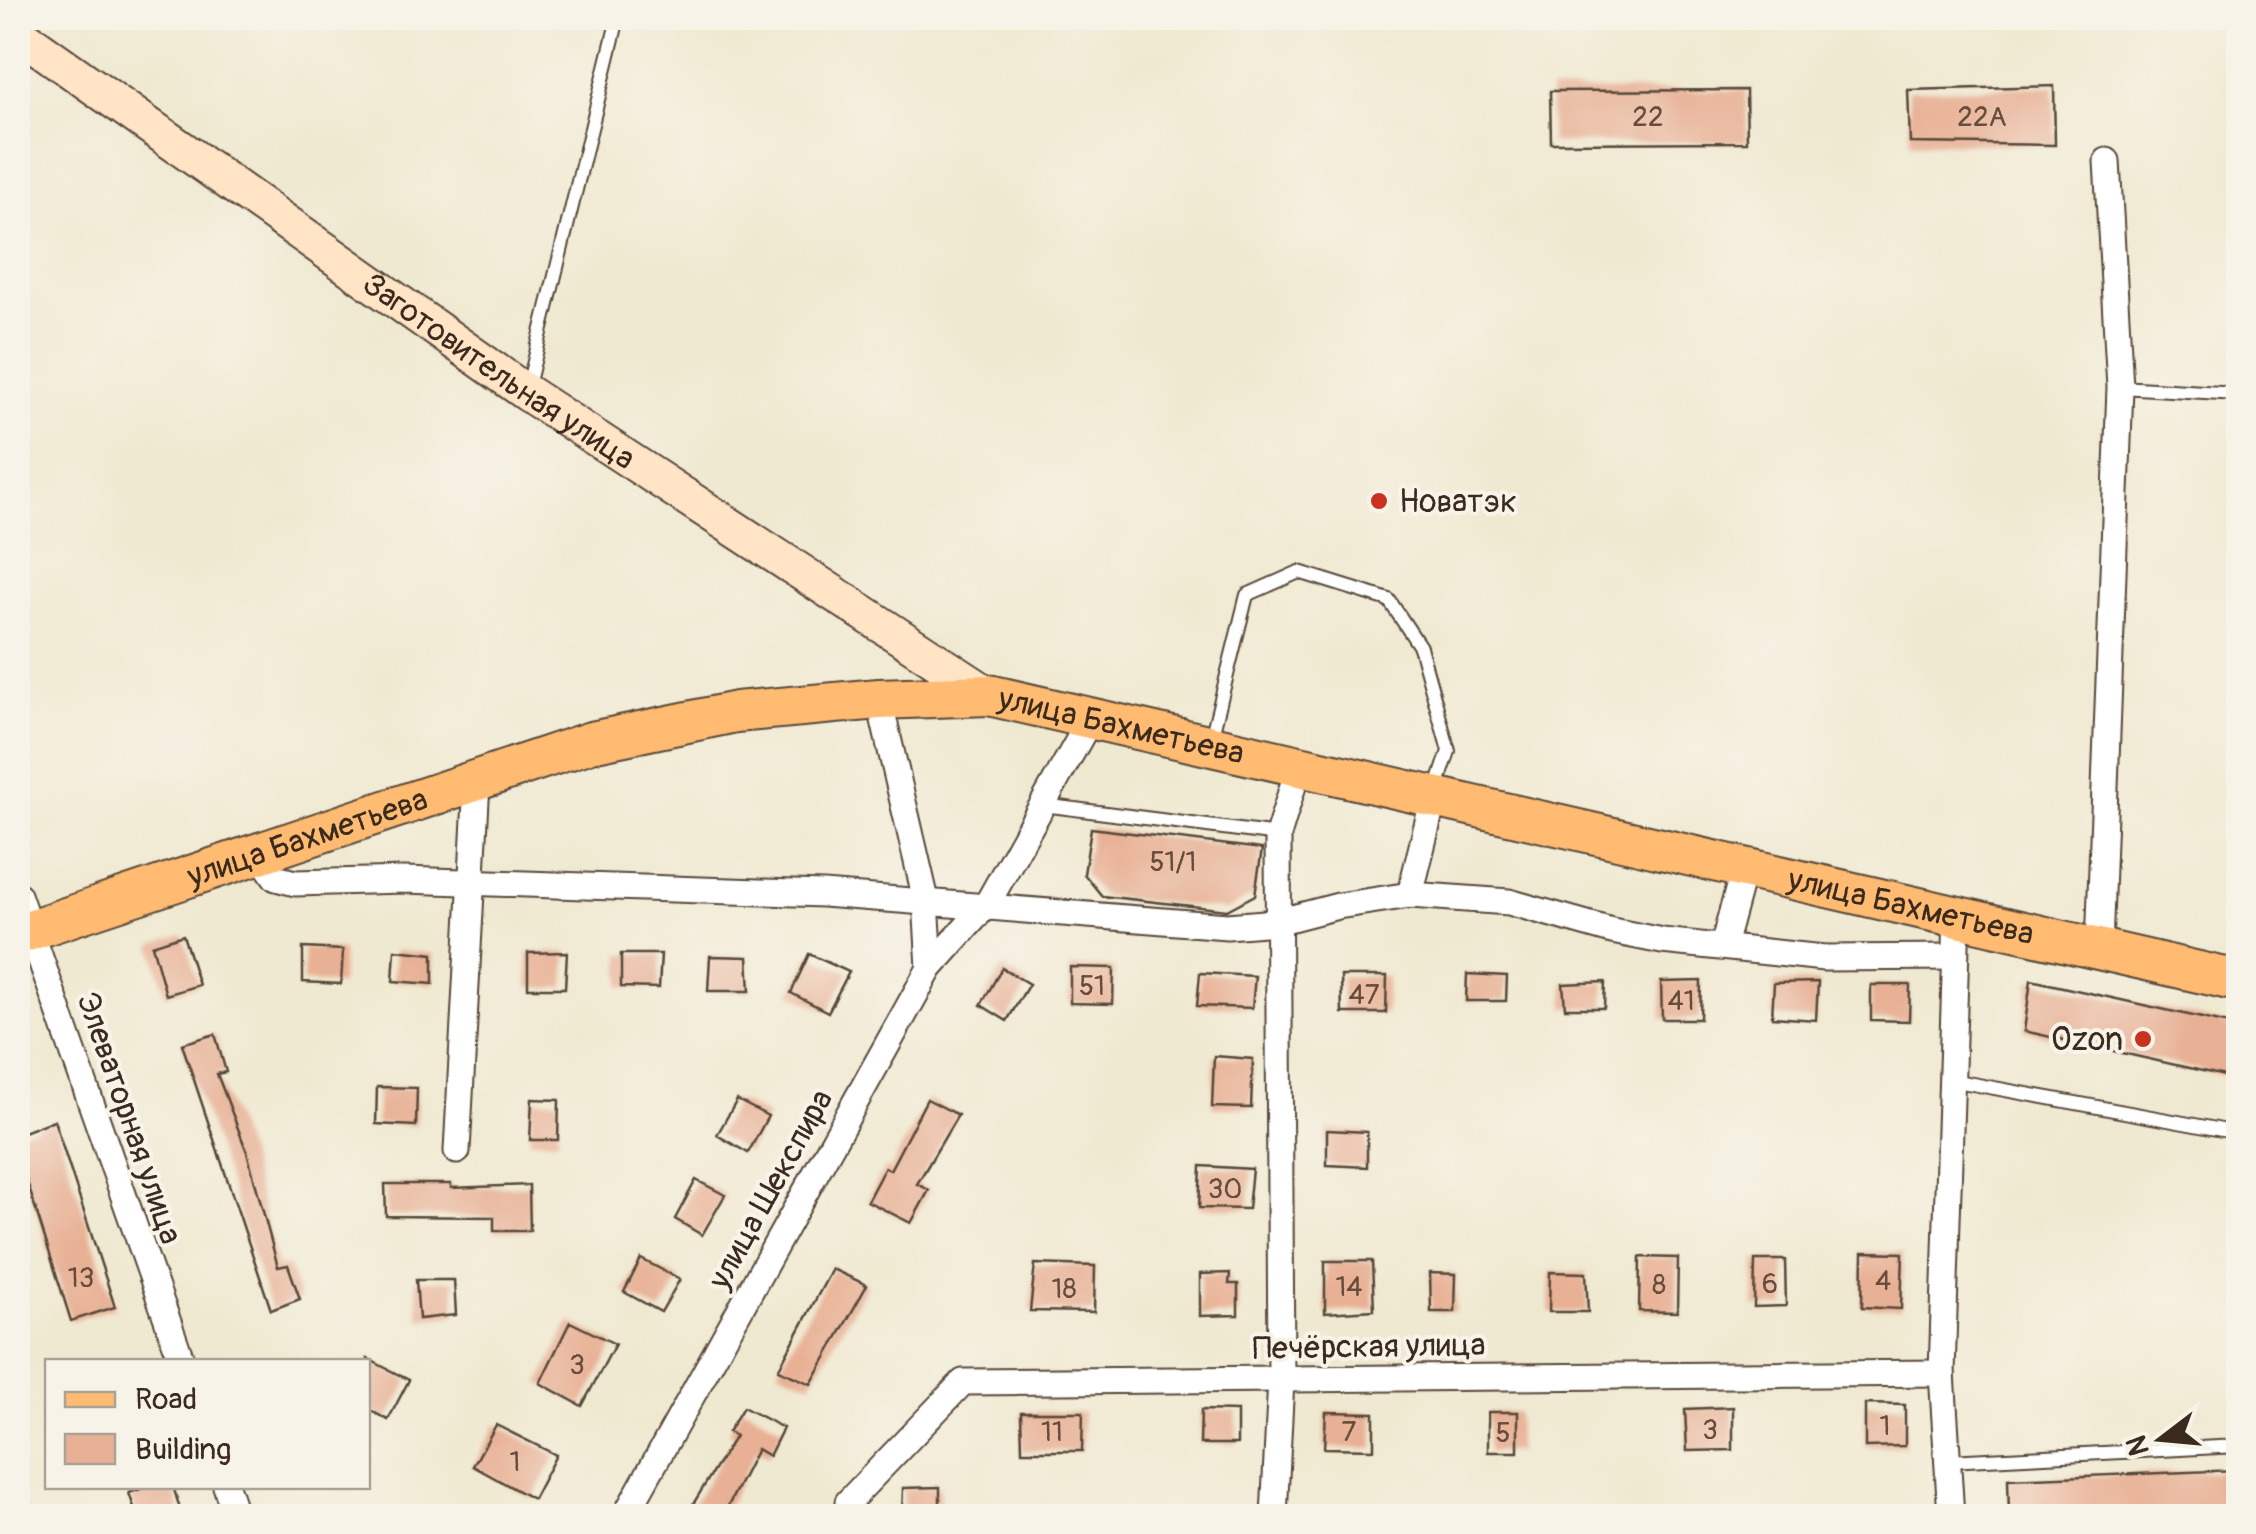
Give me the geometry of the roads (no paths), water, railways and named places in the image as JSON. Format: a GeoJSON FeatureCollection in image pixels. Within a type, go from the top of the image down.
{"type":"FeatureCollection","features":[{"type":"Feature","properties":{"kind":"main road","name":"Заготовительная улица"},"geometry":{"type":"LineString","coordinates":[[18,33],[526,392],[989,695]]}},
{"type":"Feature","properties":{"kind":"main road","name":"улица Бахметьева"},"geometry":{"type":"LineString","coordinates":[[22,920],[259,854],[590,742],[736,712],[879,698],[989,695],[2237,976]]}},
{"type":"Feature","properties":{"kind":"street"},"geometry":{"type":"LineString","coordinates":[[2099,948],[2120,387],[2106,161]]}},
{"type":"Feature","properties":{"kind":"street"},"geometry":{"type":"LineString","coordinates":[[879,698],[926,900],[930,968]]}},
{"type":"Feature","properties":{"kind":"street","name":"улица Шекспира"},"geometry":{"type":"LineString","coordinates":[[626,1516],[930,968],[987,904],[1091,718]]}},
{"type":"Feature","properties":{"kind":"street"},"geometry":{"type":"LineString","coordinates":[[1274,1516],[1281,1380],[1278,834],[1299,766]]}},
{"type":"Feature","properties":{"kind":"street"},"geometry":{"type":"LineString","coordinates":[[456,1151],[476,782]]}},
{"type":"Feature","properties":{"kind":"street"},"geometry":{"type":"LineString","coordinates":[[1410,894],[1434,798]]}},
{"type":"Feature","properties":{"kind":"street"},"geometry":{"type":"LineString","coordinates":[[259,854],[276,878],[295,883],[471,883],[822,894],[987,904],[1227,926],[1276,922],[1410,894],[1510,902],[1662,941],[1824,958],[1955,957]]}},
{"type":"Feature","properties":{"kind":"street"},"geometry":{"type":"LineString","coordinates":[[1723,946],[1744,868]]}},
{"type":"Feature","properties":{"kind":"street"},"geometry":{"type":"LineString","coordinates":[[1951,1516],[1942,1373],[1957,916]]}},
{"type":"Feature","properties":{"kind":"street","name":"Элеваторная улица"},"geometry":{"type":"LineString","coordinates":[[22,920],[181,1359]]}},
{"type":"Feature","properties":{"kind":"street","name":"Печёрская улица"},"geometry":{"type":"LineString","coordinates":[[848,1502],[963,1382],[1942,1373]]}},
{"type":"Feature","properties":{"kind":"street"},"geometry":{"type":"LineString","coordinates":[[227,1489],[236,1516]]}},
{"type":"Feature","properties":{"kind":"lane"},"geometry":{"type":"LineString","coordinates":[[526,392],[618,18]]}},
{"type":"Feature","properties":{"kind":"lane"},"geometry":{"type":"LineString","coordinates":[[2120,387],[2238,394]]}},
{"type":"Feature","properties":{"kind":"lane"},"geometry":{"type":"LineString","coordinates":[[1210,746],[1246,596],[1299,572],[1389,600],[1420,647],[1449,750],[1434,798]]}},
{"type":"Feature","properties":{"kind":"lane"},"geometry":{"type":"LineString","coordinates":[[1042,805],[1278,834]]}},
{"type":"Feature","properties":{"kind":"lane"},"geometry":{"type":"LineString","coordinates":[[1952,1080],[2238,1133]]}},
{"type":"Feature","properties":{"kind":"lane"},"geometry":{"type":"LineString","coordinates":[[1948,1461],[2238,1446]]}},
{"type":"Feature","properties":{"kind":"lane"},"geometry":{"type":"LineString","coordinates":[[18,1490],[28,1516]]}},
{"type":"Feature","properties":{"kind":"place","name":"Новатэк"},"geometry":{"type":"Point","coordinates":[1379,501]}},
{"type":"Feature","properties":{"kind":"place","name":"Ozon"},"geometry":{"type":"Point","coordinates":[2143,1039]}}]}
